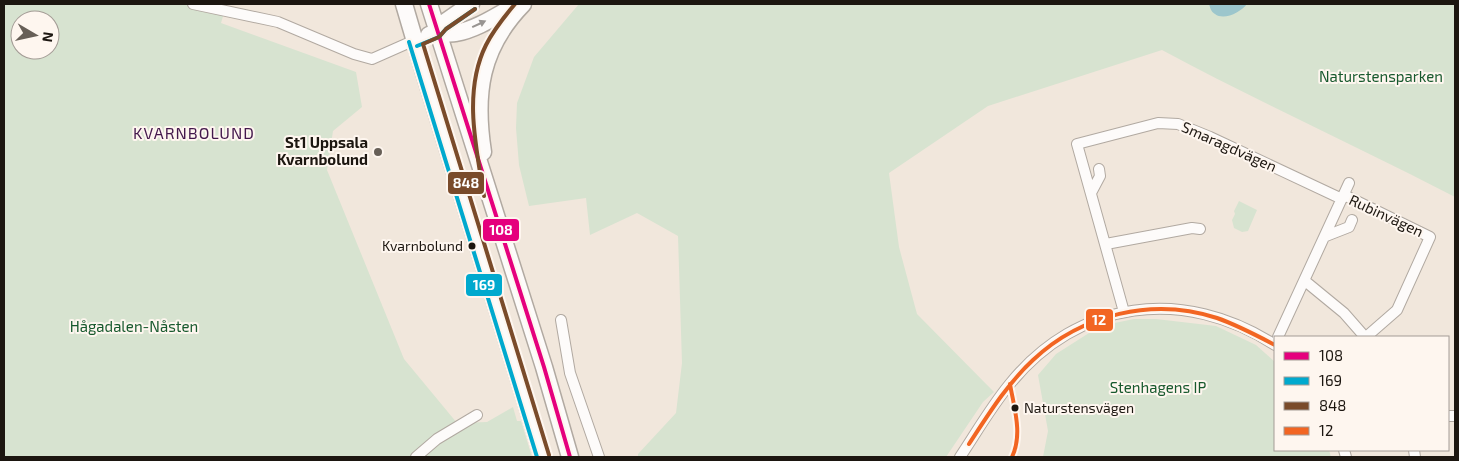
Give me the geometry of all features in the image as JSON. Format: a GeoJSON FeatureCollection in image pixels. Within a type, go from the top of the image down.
{"type":"FeatureCollection","features":[{"type":"Feature","properties":{"kind":"main road"},"geometry":{"type":"LineString","coordinates":[[404,4],[426,82],[543,457]]}},
{"type":"Feature","properties":{"kind":"main road"},"geometry":{"type":"LineString","coordinates":[[429,4],[436,32],[544,367],[570,457]]}},
{"type":"Feature","properties":{"kind":"main road"},"geometry":{"type":"LineString","coordinates":[[436,32],[463,4]]}},
{"type":"Feature","properties":{"kind":"main road"},"geometry":{"type":"LineString","coordinates":[[415,40],[436,32],[454,33],[463,31],[480,25],[518,4]]}},
{"type":"Feature","properties":{"kind":"main road"},"geometry":{"type":"LineString","coordinates":[[491,204],[479,123],[480,85],[483,69],[493,45],[515,12],[523,4]]}},
{"type":"Feature","properties":{"kind":"street"},"geometry":{"type":"LineString","coordinates":[[193,4],[278,22],[354,54],[372,59],[415,40]]}},
{"type":"Feature","properties":{"kind":"street","name":"Smaragdvägen"},"geometry":{"type":"LineString","coordinates":[[1124,312],[1077,144],[1158,123],[1188,127],[1343,197]]}},
{"type":"Feature","properties":{"kind":"street"},"geometry":{"type":"LineString","coordinates":[[1091,193],[1100,176],[1098,168]]}},
{"type":"Feature","properties":{"kind":"street"},"geometry":{"type":"LineString","coordinates":[[1343,197],[1349,183]]}},
{"type":"Feature","properties":{"kind":"street","name":"Rubinvägen"},"geometry":{"type":"LineString","coordinates":[[1279,336],[1343,197],[1430,237],[1397,310],[1367,336]]}},
{"type":"Feature","properties":{"kind":"street"},"geometry":{"type":"LineString","coordinates":[[1326,236],[1349,227],[1352,220]]}},
{"type":"Feature","properties":{"kind":"street"},"geometry":{"type":"LineString","coordinates":[[1106,244],[1192,228],[1200,229]]}},
{"type":"Feature","properties":{"kind":"street","name":"Rubinvägen"},"geometry":{"type":"LineString","coordinates":[[1305,281],[1344,313],[1365,336]]}},
{"type":"Feature","properties":{"kind":"street"},"geometry":{"type":"LineString","coordinates":[[960,457],[1001,396],[1035,358],[1058,340],[1078,328],[1103,317],[1154,308],[1178,309],[1229,321],[1274,341]]}},
{"type":"Feature","properties":{"kind":"street"},"geometry":{"type":"LineString","coordinates":[[561,320],[570,373],[599,457]]}},
{"type":"Feature","properties":{"kind":"street"},"geometry":{"type":"LineString","coordinates":[[416,457],[437,439],[477,415]]}},
{"type":"Feature","properties":{"kind":"green space","name":"Hågadalen-Nåsten"},"geometry":{"type":"Polygon","coordinates":[[[4,4],[219,4],[226,6],[221,23],[356,72],[362,107],[333,131],[327,170],[404,359],[457,423],[487,422],[513,407],[517,421],[521,421],[532,457],[4,457],[4,4]]]}},
{"type":"Feature","properties":{"kind":"green space","name":"Naturstensparken"},"geometry":{"type":"Polygon","coordinates":[[[579,4],[1455,4],[1455,197],[1162,50],[988,106],[889,173],[899,247],[917,314],[994,392],[983,402],[946,457],[638,457],[638,454],[676,413],[682,363],[678,236],[637,213],[590,235],[586,198],[529,206],[519,165],[516,128],[517,103],[534,57],[579,4]]]}},
{"type":"Feature","properties":{"kind":"green space"},"geometry":{"type":"Polygon","coordinates":[[[1239,201],[1257,210],[1248,231],[1242,232],[1234,228],[1232,220],[1239,201]]]}},
{"type":"Feature","properties":{"kind":"green space","name":"Stenhagens IP"},"geometry":{"type":"Polygon","coordinates":[[[1134,319],[1156,319],[1216,326],[1256,345],[1274,361],[1274,451],[1329,451],[1331,457],[1043,457],[1048,431],[1038,375],[1056,354],[1100,326],[1134,319]]]}},
{"type":"Feature","properties":{"kind":"water"},"geometry":{"type":"Polygon","coordinates":[[[1209,4],[1247,4],[1237,13],[1223,17],[1214,13],[1209,4]]]}},
{"type":"Feature","properties":{"kind":"transit line","name":"108"},"geometry":{"type":"LineString","coordinates":[[429,4],[544,367],[570,457]]}},
{"type":"Feature","properties":{"kind":"transit line","name":"848"},"geometry":{"type":"LineString","coordinates":[[484,196],[473,119],[475,81],[486,45],[503,18],[515,4]]}},
{"type":"Feature","properties":{"kind":"transit line","name":"169"},"geometry":{"type":"LineString","coordinates":[[417,46],[439,37],[446,29],[475,9]]}},
{"type":"Feature","properties":{"kind":"transit line","name":"848"},"geometry":{"type":"LineString","coordinates":[[475,9],[446,29],[439,37],[423,44],[549,455]]}},
{"type":"Feature","properties":{"kind":"transit line","name":"169"},"geometry":{"type":"LineString","coordinates":[[409,42],[537,457]]}},
{"type":"Feature","properties":{"kind":"transit line","name":"12"},"geometry":{"type":"LineString","coordinates":[[969,444],[1006,389],[1033,360],[1052,344],[1073,331],[1096,321],[1119,314],[1144,310],[1168,309],[1193,312],[1217,318],[1274,344]]}},
{"type":"Feature","properties":{"kind":"transit line","name":"12"},"geometry":{"type":"LineString","coordinates":[[1010,384],[1017,430],[1017,439],[1012,457]]}},
{"type":"Feature","properties":{"kind":"place","name":"St1 Uppsala Kvarnbolund"},"geometry":{"type":"Point","coordinates":[378,152]}},
{"type":"Feature","properties":{"kind":"place","name":"Kvarnbolund"},"geometry":{"type":"Point","coordinates":[472,246]}},
{"type":"Feature","properties":{"kind":"place","name":"Naturstensvägen"},"geometry":{"type":"Point","coordinates":[1015,408]}},
{"type":"Feature","properties":{"kind":"district","name":"KVARNBOLUND"},"geometry":{"type":"Point","coordinates":[194,133]}}]}
